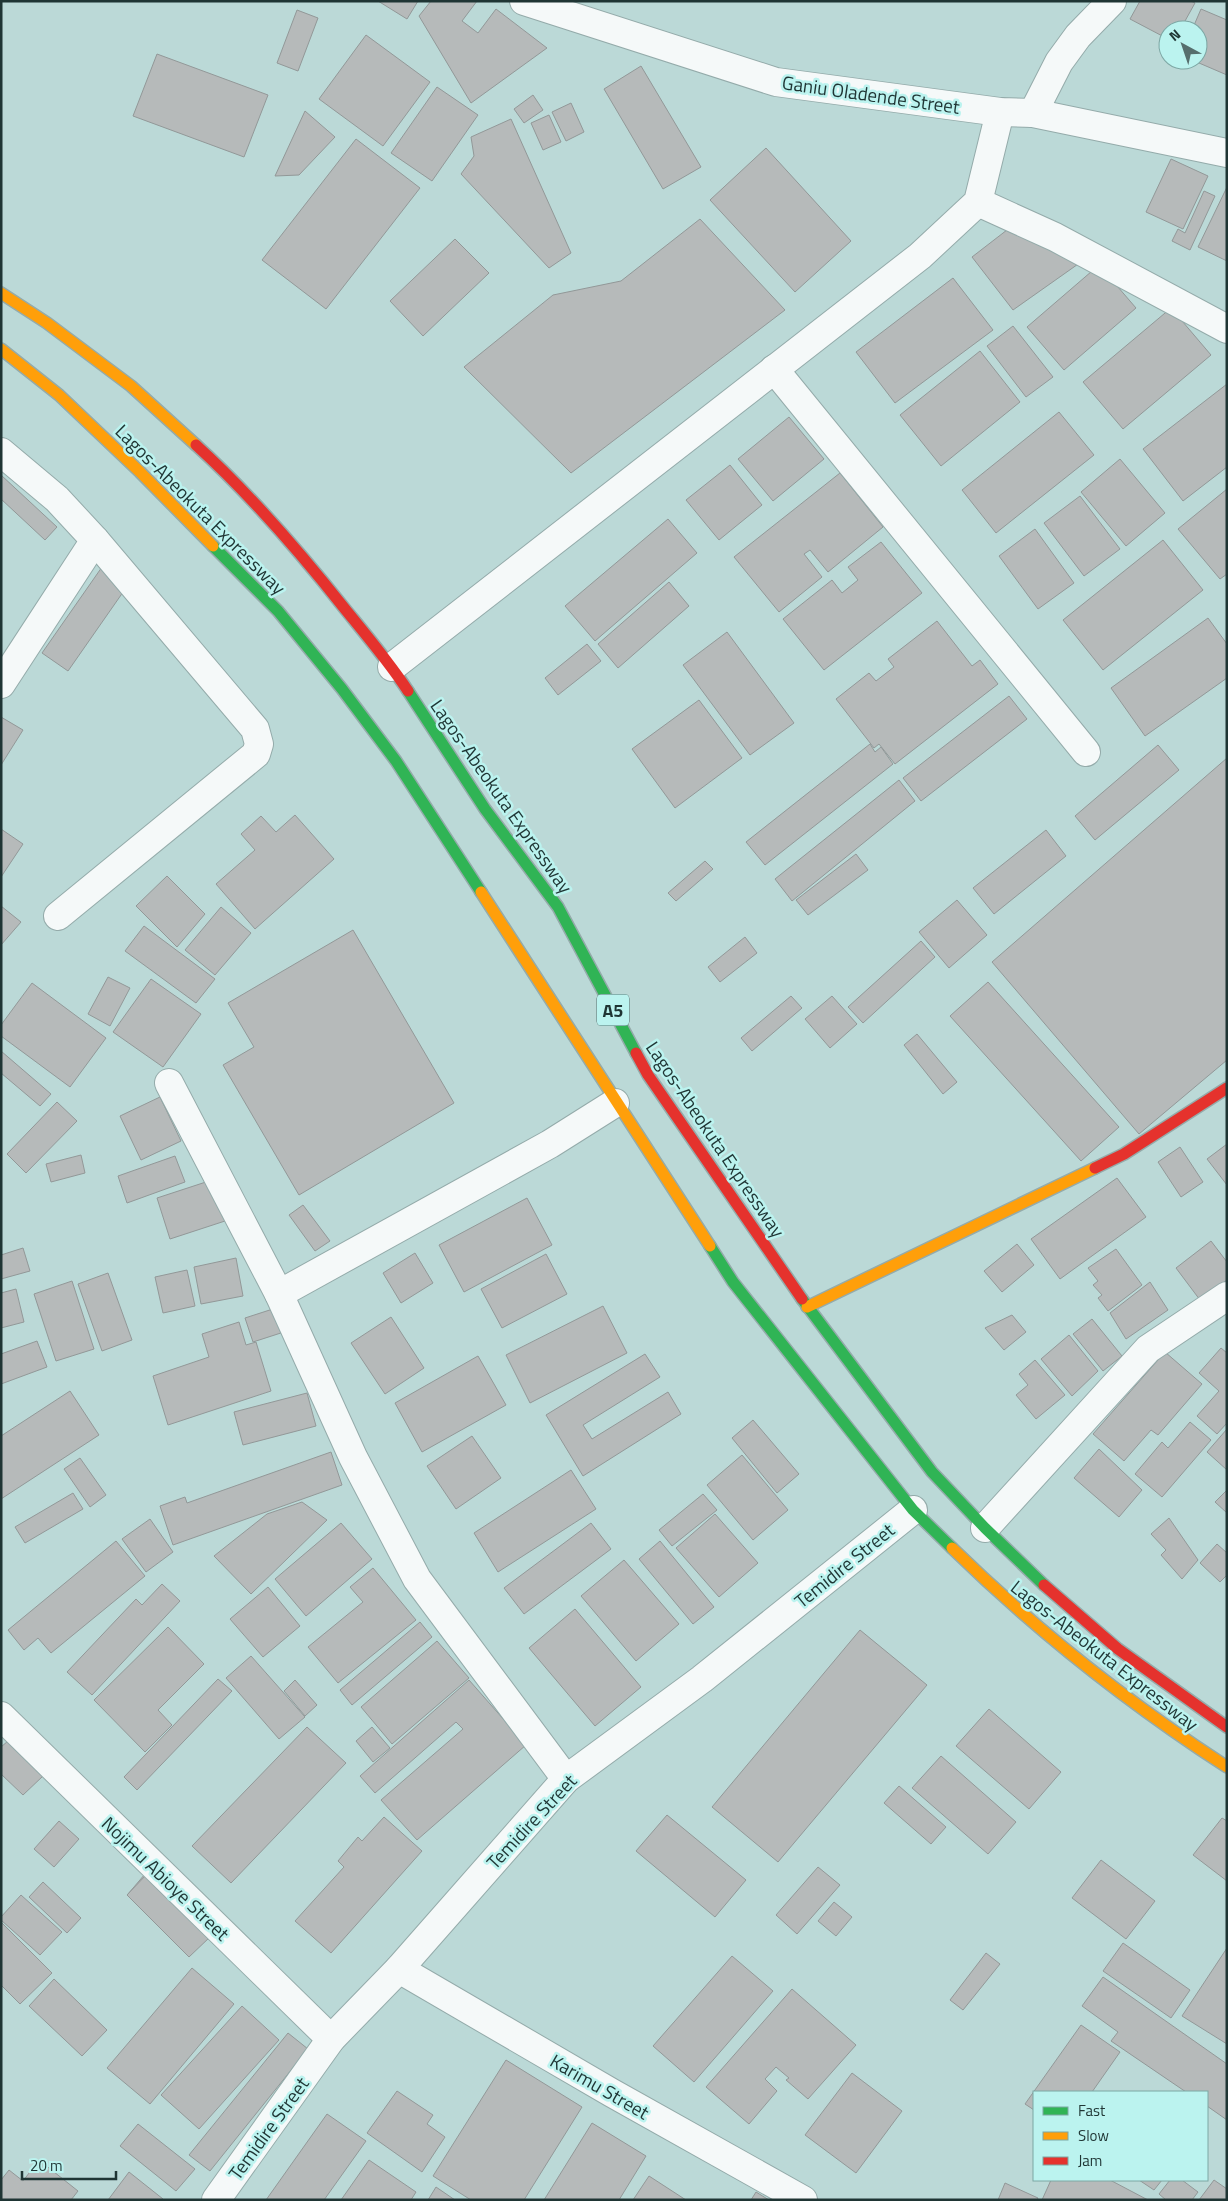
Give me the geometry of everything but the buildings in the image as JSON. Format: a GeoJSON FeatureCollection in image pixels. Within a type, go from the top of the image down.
{"type":"FeatureCollection","features":[{"type":"Feature","properties":{"kind":"main road","name":"Lagos-Abeokuta Expressway"},"geometry":{"type":"LineString","coordinates":[[1,293],[47,323],[131,386],[219,466],[321,578],[392,667],[485,808],[558,907],[648,1075],[808,1307],[932,1472],[985,1528],[1053,1594],[1118,1649],[1227,1727]]}},
{"type":"Feature","properties":{"kind":"main road","name":"Lagos-Abeokuta Expressway"},"geometry":{"type":"LineString","coordinates":[[1,349],[59,395],[140,472],[278,611],[342,689],[396,762],[733,1282],[913,1510],[1003,1598],[1063,1648],[1162,1725],[1227,1767]]}},
{"type":"Feature","properties":{"kind":"main road"},"geometry":{"type":"LineString","coordinates":[[808,1307],[1124,1154],[1227,1088]]}},
{"type":"Feature","properties":{"kind":"street","name":"Ganiu Oladende Street"},"geometry":{"type":"LineString","coordinates":[[524,1],[776,82],[1000,112],[1032,112],[1227,153]]}},
{"type":"Feature","properties":{"kind":"street"},"geometry":{"type":"LineString","coordinates":[[1032,112],[1059,62],[1078,36],[1112,1]]}},
{"type":"Feature","properties":{"kind":"street"},"geometry":{"type":"LineString","coordinates":[[392,667],[920,256],[978,202],[1000,112]]}},
{"type":"Feature","properties":{"kind":"street"},"geometry":{"type":"LineString","coordinates":[[978,202],[1055,237],[1227,329]]}},
{"type":"Feature","properties":{"kind":"street"},"geometry":{"type":"LineString","coordinates":[[774,369],[1086,752]]}},
{"type":"Feature","properties":{"kind":"street"},"geometry":{"type":"LineString","coordinates":[[1,452],[57,499],[95,540],[254,729],[259,744],[256,754],[58,916]]}},
{"type":"Feature","properties":{"kind":"street"},"geometry":{"type":"LineString","coordinates":[[1,684],[95,540]]}},
{"type":"Feature","properties":{"kind":"street"},"geometry":{"type":"LineString","coordinates":[[169,1083],[278,1294],[353,1457],[416,1579],[566,1779]]}},
{"type":"Feature","properties":{"kind":"street"},"geometry":{"type":"LineString","coordinates":[[278,1294],[550,1144],[616,1103]]}},
{"type":"Feature","properties":{"kind":"street"},"geometry":{"type":"LineString","coordinates":[[985,1528],[1148,1349],[1227,1296]]}},
{"type":"Feature","properties":{"kind":"street","name":"Temidire Street"},"geometry":{"type":"LineString","coordinates":[[216,2200],[331,2039],[399,1969],[566,1779],[702,1679],[913,1510]]}},
{"type":"Feature","properties":{"kind":"street","name":"Nojimu Abioye Street"},"geometry":{"type":"LineString","coordinates":[[1,1716],[331,2039]]}},
{"type":"Feature","properties":{"kind":"street","name":"Karimu Street"},"geometry":{"type":"LineString","coordinates":[[399,1969],[612,2093],[803,2200]]}},
{"type":"Feature","properties":{"kind":"traffic: fast"},"geometry":{"type":"LineString","coordinates":[[213,546],[278,611],[342,689],[396,761],[481,892]]}},
{"type":"Feature","properties":{"kind":"traffic: fast"},"geometry":{"type":"LineString","coordinates":[[408,691],[485,809],[558,907],[636,1053]]}},
{"type":"Feature","properties":{"kind":"traffic: fast"},"geometry":{"type":"LineString","coordinates":[[710,1246],[733,1282],[913,1510],[952,1548]]}},
{"type":"Feature","properties":{"kind":"traffic: fast"},"geometry":{"type":"LineString","coordinates":[[802,1299],[932,1472],[985,1528],[1044,1585]]}},
{"type":"Feature","properties":{"kind":"traffic: slow"},"geometry":{"type":"LineString","coordinates":[[1,293],[47,323],[131,386],[196,445]]}},
{"type":"Feature","properties":{"kind":"traffic: slow"},"geometry":{"type":"LineString","coordinates":[[1,349],[59,395],[140,472],[213,546]]}},
{"type":"Feature","properties":{"kind":"traffic: slow"},"geometry":{"type":"LineString","coordinates":[[481,892],[710,1246]]}},
{"type":"Feature","properties":{"kind":"traffic: slow"},"geometry":{"type":"LineString","coordinates":[[807,1307],[1095,1168]]}},
{"type":"Feature","properties":{"kind":"traffic: slow"},"geometry":{"type":"LineString","coordinates":[[952,1548],[1050,1637],[1118,1691],[1227,1767]]}},
{"type":"Feature","properties":{"kind":"traffic: jam"},"geometry":{"type":"LineString","coordinates":[[196,445],[236,484],[292,545],[378,649],[408,691]]}},
{"type":"Feature","properties":{"kind":"traffic: jam"},"geometry":{"type":"LineString","coordinates":[[636,1053],[648,1075],[802,1299]]}},
{"type":"Feature","properties":{"kind":"traffic: jam"},"geometry":{"type":"LineString","coordinates":[[1095,1168],[1124,1154],[1227,1088]]}},
{"type":"Feature","properties":{"kind":"traffic: jam"},"geometry":{"type":"LineString","coordinates":[[1044,1585],[1118,1649],[1227,1727]]}}]}
